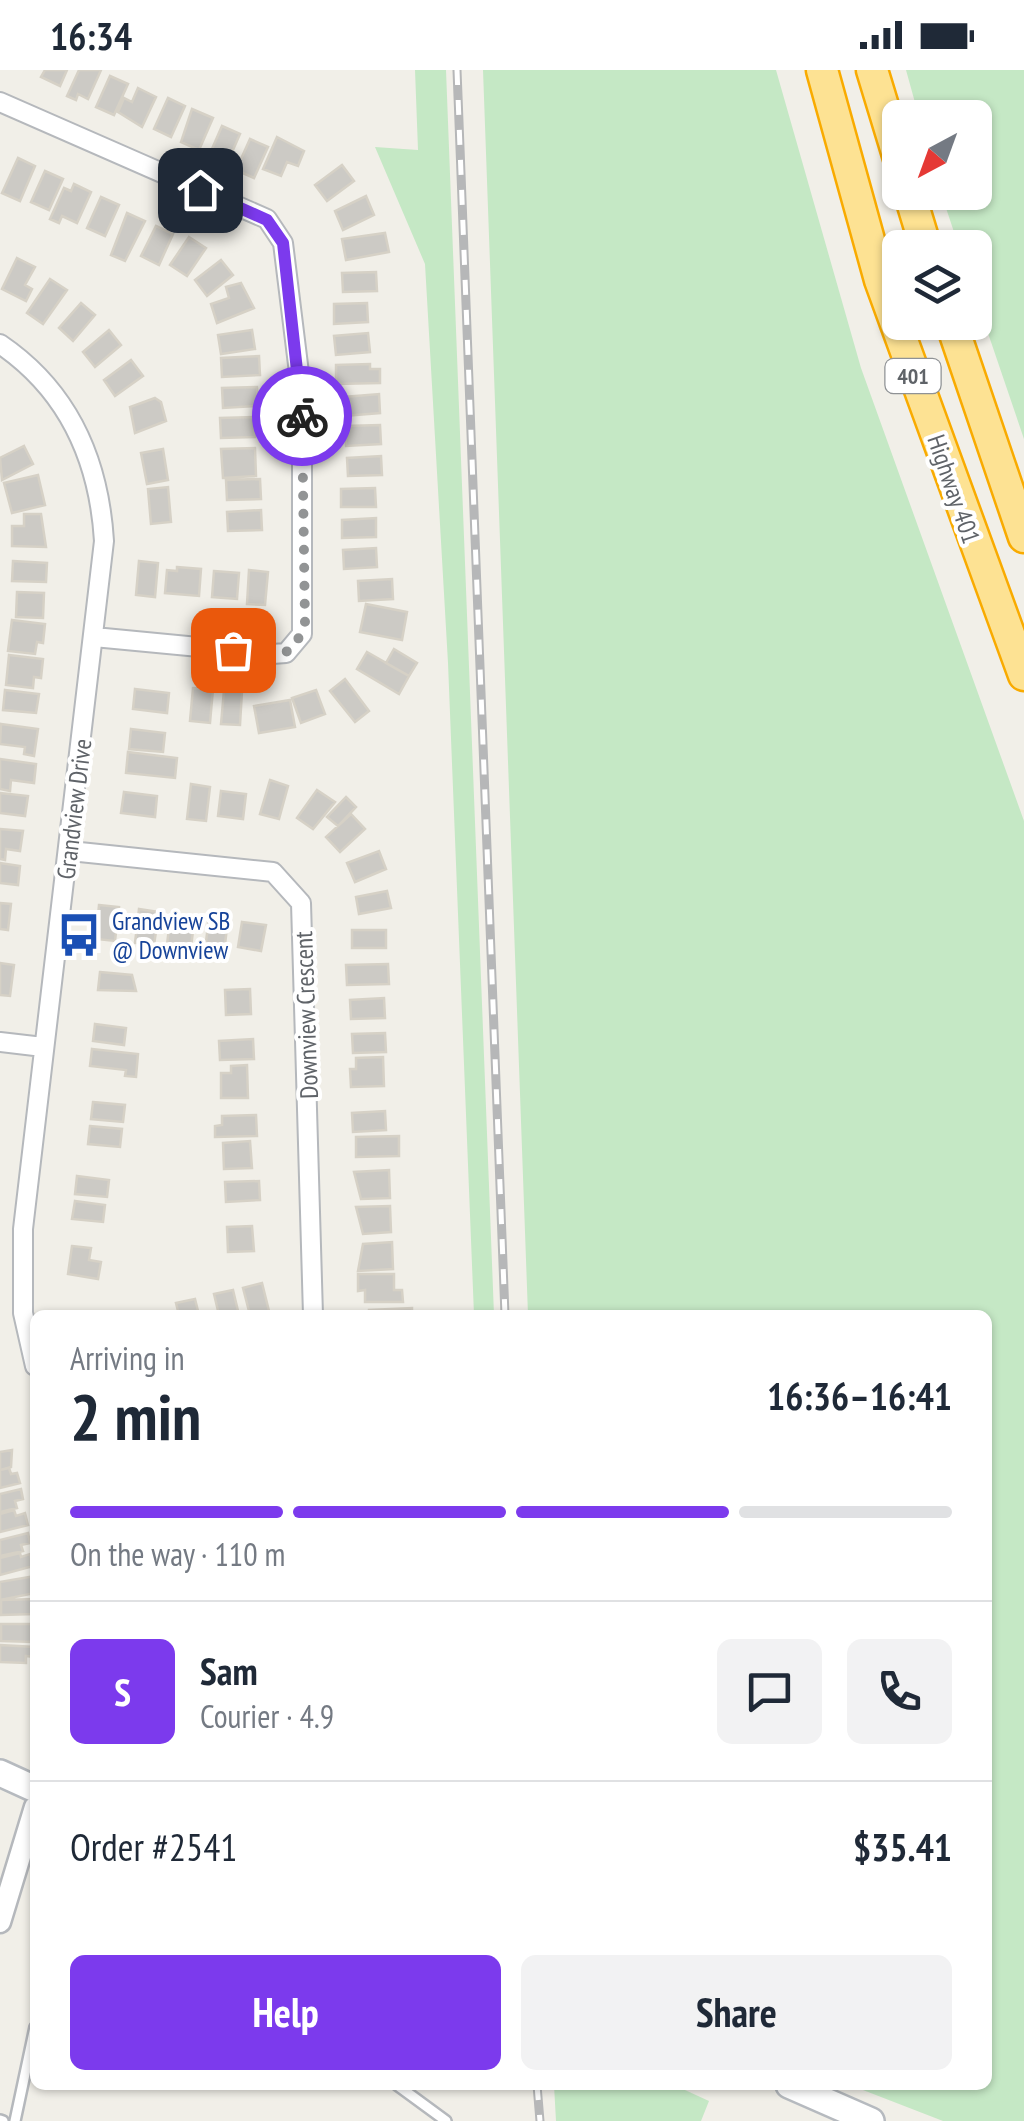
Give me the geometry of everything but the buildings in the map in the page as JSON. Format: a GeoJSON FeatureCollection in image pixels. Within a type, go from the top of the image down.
{"type":"FeatureCollection","features":[{"type":"Feature","properties":{"kind":"highway","name":"Highway 401"},"geometry":{"type":"LineString","coordinates":[[822,70],[880,280],[1024,676]]}},
{"type":"Feature","properties":{"kind":"highway"},"geometry":{"type":"LineString","coordinates":[[872,70],[882,103]]}},
{"type":"Feature","properties":{"kind":"highway","name":"Highway 401"},"geometry":{"type":"LineString","coordinates":[[958,340],[1024,537]]}},
{"type":"Feature","properties":{"kind":"main road"},"geometry":{"type":"LineString","coordinates":[[0,1773],[30,1787]]}},
{"type":"Feature","properties":{"kind":"main road"},"geometry":{"type":"LineString","coordinates":[[800,2090],[871,2121]]}},
{"type":"Feature","properties":{"kind":"street"},"geometry":{"type":"LineString","coordinates":[[0,102],[267,220],[283,243],[302,396],[302,634],[286,652],[272,654],[94,638]]}},
{"type":"Feature","properties":{"kind":"street","name":"Grandview Drive"},"geometry":{"type":"LineString","coordinates":[[0,344],[52,391],[69,414],[92,466],[102,504],[104,541],[20,1268],[30,1344]]}},
{"type":"Feature","properties":{"kind":"street","name":"Downview Crescent"},"geometry":{"type":"LineString","coordinates":[[70,851],[273,872],[301,903],[314,1310]]}},
{"type":"Feature","properties":{"kind":"street"},"geometry":{"type":"LineString","coordinates":[[0,1042],[43,1047]]}},
{"type":"Feature","properties":{"kind":"street"},"geometry":{"type":"LineString","coordinates":[[0,1922],[30,1823]]}},
{"type":"Feature","properties":{"kind":"lane"},"geometry":{"type":"LineString","coordinates":[[15,2121],[30,2051]]}},
{"type":"Feature","properties":{"kind":"lane"},"geometry":{"type":"LineString","coordinates":[[403,2090],[446,2121]]}},
{"type":"Feature","properties":{"kind":"green space"},"geometry":{"type":"Polygon","coordinates":[[[415,70],[446,70],[494,1310],[474,1310],[448,663],[425,264],[375,147],[418,150],[415,70]]]}},
{"type":"Feature","properties":{"kind":"green space"},"geometry":{"type":"Polygon","coordinates":[[[483,70],[776,70],[861,368],[1024,821],[1024,2121],[943,2121],[863,2090],[992,2090],[992,1310],[528,1310],[483,70]]]}},
{"type":"Feature","properties":{"kind":"green space"},"geometry":{"type":"Polygon","coordinates":[[[906,70],[1024,70],[1024,439],[990,340],[992,230],[953,230],[947,210],[992,210],[992,100],[914,100],[906,70]]]}},
{"type":"Feature","properties":{"kind":"green space"},"geometry":{"type":"Polygon","coordinates":[[[554,2090],[685,2090],[709,2101],[701,2121],[556,2121],[554,2090]]]}},
{"type":"Feature","properties":{"kind":"railway"},"geometry":{"type":"LineString","coordinates":[[457,70],[505,1310]]}},
{"type":"Feature","properties":{"kind":"railway"},"geometry":{"type":"LineString","coordinates":[[537,2090],[540,2121]]}},
{"type":"Feature","properties":{"kind":"way so far"},"geometry":{"type":"LineString","coordinates":[[233,650],[286,652],[302,634],[302,416]]}},
{"type":"Feature","properties":{"kind":"place","name":"Grandview SB @ Downview"},"geometry":{"type":"Point","coordinates":[79,935]}},
{"type":"Feature","properties":{"kind":"route"},"geometry":{"type":"LineString","coordinates":[[200,190],[267,220],[283,243],[302,416]]}}]}
